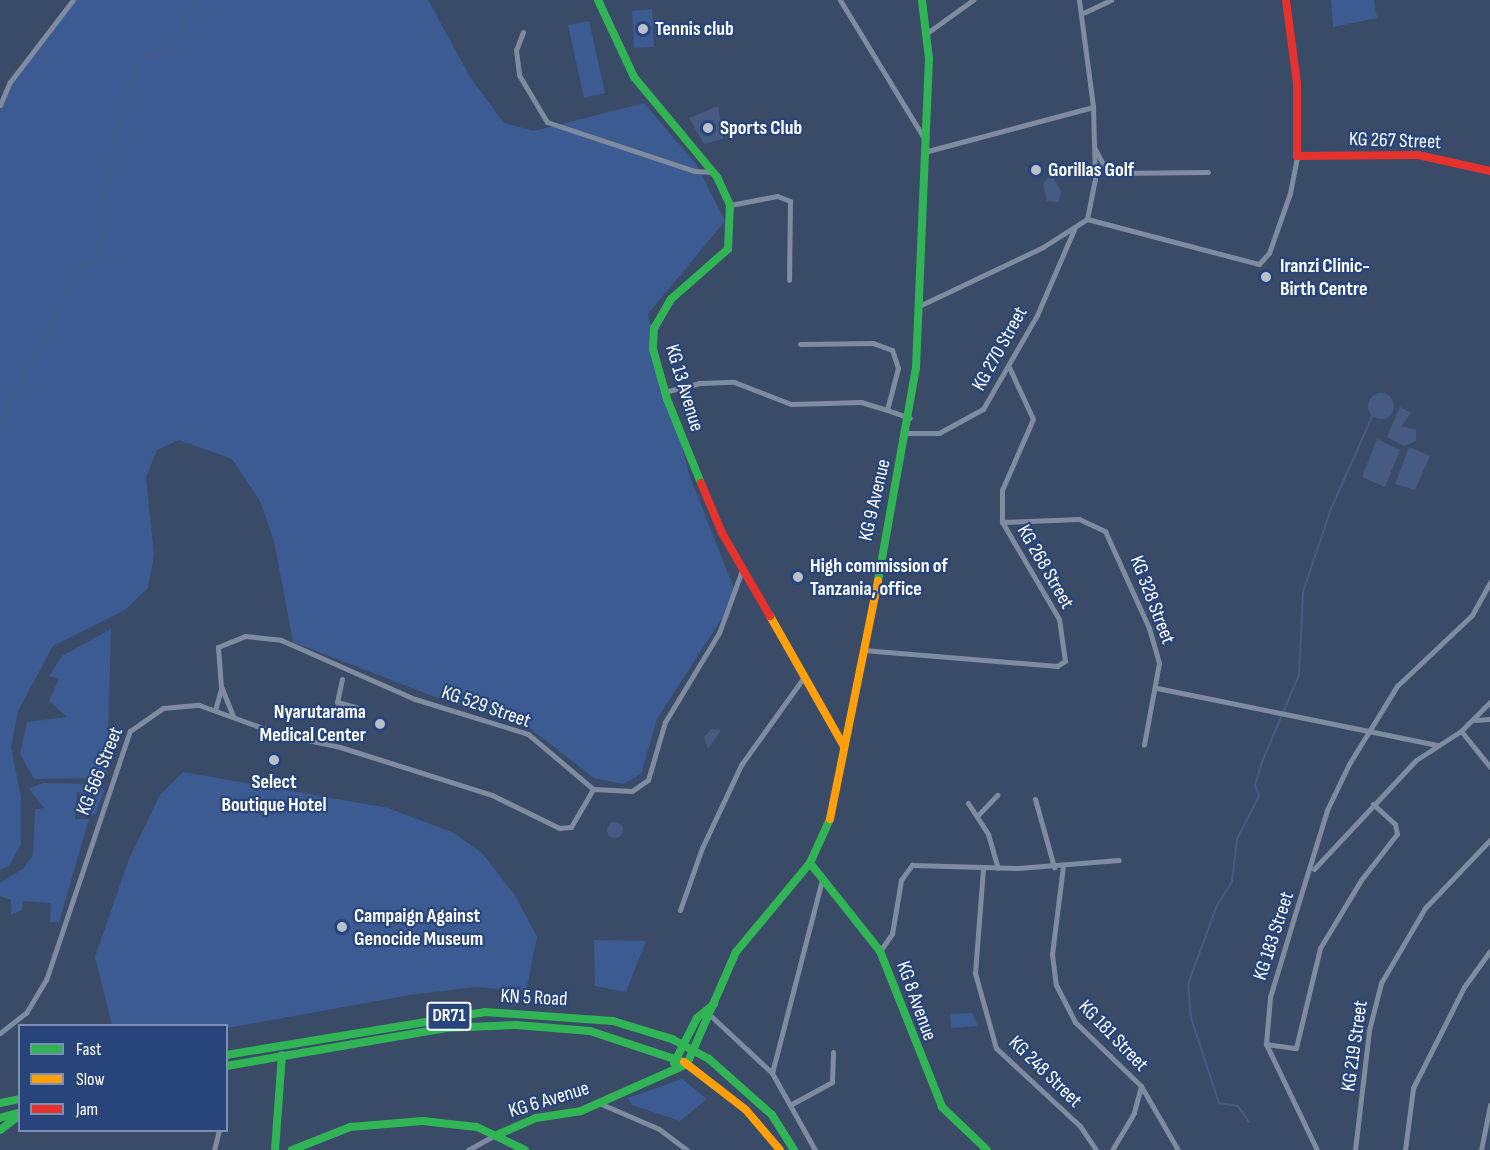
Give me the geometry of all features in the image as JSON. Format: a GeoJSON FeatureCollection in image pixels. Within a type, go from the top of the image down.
{"type":"FeatureCollection","features":[{"type":"Feature","properties":{"kind":"main road","name":"KG 13 Avenue"},"geometry":{"type":"LineString","coordinates":[[598,0],[640,85],[712,172],[730,205],[729,249],[671,299],[654,328],[652,349],[664,392],[701,487],[742,570],[844,746]]}},
{"type":"Feature","properties":{"kind":"main road","name":"KG 9 Avenue"},"geometry":{"type":"LineString","coordinates":[[687,1064],[697,1051],[712,1017],[714,1004],[736,952],[810,863],[829,824],[910,418],[919,306],[921,153],[924,138],[927,33],[922,0]]}},
{"type":"Feature","properties":{"kind":"main road"},"geometry":{"type":"LineString","coordinates":[[1286,0],[1297,83],[1297,156]]}},
{"type":"Feature","properties":{"kind":"main road","name":"KG 267 Street"},"geometry":{"type":"LineString","coordinates":[[1297,156],[1444,158],[1468,162],[1490,171]]}},
{"type":"Feature","properties":{"kind":"main road","name":"KG 8 Avenue"},"geometry":{"type":"LineString","coordinates":[[810,863],[880,951],[942,1107],[987,1150]]}},
{"type":"Feature","properties":{"kind":"main road","name":"KG 9 Avenue"},"geometry":{"type":"LineString","coordinates":[[674,1057],[697,1018],[714,1004]]}},
{"type":"Feature","properties":{"kind":"main road","name":"KN 5 Road"},"geometry":{"type":"LineString","coordinates":[[228,1055],[484,1012],[613,1021],[697,1051],[772,1115],[794,1150]]}},
{"type":"Feature","properties":{"kind":"main road","name":"KN 5 Road"},"geometry":{"type":"LineString","coordinates":[[228,1066],[445,1028],[516,1024],[590,1031],[674,1057],[687,1064],[746,1110],[780,1150]]}},
{"type":"Feature","properties":{"kind":"main road"},"geometry":{"type":"LineString","coordinates":[[275,1150],[282,1055]]}},
{"type":"Feature","properties":{"kind":"main road"},"geometry":{"type":"LineString","coordinates":[[674,1057],[674,1068]]}},
{"type":"Feature","properties":{"kind":"main road","name":"KG 6 Avenue"},"geometry":{"type":"LineString","coordinates":[[499,1134],[536,1118],[598,1103],[687,1064]]}},
{"type":"Feature","properties":{"kind":"main road"},"geometry":{"type":"LineString","coordinates":[[0,1103],[18,1099]]}},
{"type":"Feature","properties":{"kind":"main road"},"geometry":{"type":"LineString","coordinates":[[0,1118],[18,1114]]}},
{"type":"Feature","properties":{"kind":"main road"},"geometry":{"type":"LineString","coordinates":[[0,1130],[18,1116]]}},
{"type":"Feature","properties":{"kind":"main road"},"geometry":{"type":"LineString","coordinates":[[292,1150],[350,1127],[403,1122],[463,1124],[499,1134],[525,1150]]}},
{"type":"Feature","properties":{"kind":"street"},"geometry":{"type":"LineString","coordinates":[[0,105],[10,82],[73,0]]}},
{"type":"Feature","properties":{"kind":"street"},"geometry":{"type":"LineString","coordinates":[[840,0],[924,138]]}},
{"type":"Feature","properties":{"kind":"street"},"geometry":{"type":"LineString","coordinates":[[927,33],[973,0]]}},
{"type":"Feature","properties":{"kind":"street"},"geometry":{"type":"LineString","coordinates":[[1079,0],[1083,13],[1093,107],[1094,148],[1088,219]]}},
{"type":"Feature","properties":{"kind":"street"},"geometry":{"type":"LineString","coordinates":[[1083,13],[1111,0]]}},
{"type":"Feature","properties":{"kind":"street"},"geometry":{"type":"LineString","coordinates":[[523,32],[516,50],[519,75],[547,122],[694,171],[712,172]]}},
{"type":"Feature","properties":{"kind":"street"},"geometry":{"type":"LineString","coordinates":[[921,153],[1093,107]]}},
{"type":"Feature","properties":{"kind":"street"},"geometry":{"type":"LineString","coordinates":[[1094,148],[1108,173],[1208,172]]}},
{"type":"Feature","properties":{"kind":"street"},"geometry":{"type":"LineString","coordinates":[[919,306],[1088,219],[1259,264],[1269,253],[1290,193],[1297,156]]}},
{"type":"Feature","properties":{"kind":"street"},"geometry":{"type":"LineString","coordinates":[[730,205],[777,196],[790,201],[789,280]]}},
{"type":"Feature","properties":{"kind":"street","name":"KG 270 Street"},"geometry":{"type":"LineString","coordinates":[[908,433],[939,433],[962,425],[983,409],[1010,367],[1075,227]]}},
{"type":"Feature","properties":{"kind":"street"},"geometry":{"type":"LineString","coordinates":[[800,344],[873,343],[892,350],[898,369],[886,410]]}},
{"type":"Feature","properties":{"kind":"street","name":"KG 268 Street"},"geometry":{"type":"LineString","coordinates":[[863,650],[1062,665],[1065,654],[1059,619],[1002,522],[1005,480],[1033,419],[1010,367]]}},
{"type":"Feature","properties":{"kind":"street"},"geometry":{"type":"LineString","coordinates":[[664,392],[699,382],[734,382],[791,404],[861,402],[910,418]]}},
{"type":"Feature","properties":{"kind":"street","name":"KG 328 Street"},"geometry":{"type":"LineString","coordinates":[[1002,522],[1079,519],[1105,531],[1155,643],[1157,688],[1144,745]]}},
{"type":"Feature","properties":{"kind":"street"},"geometry":{"type":"LineString","coordinates":[[593,789],[622,793],[648,780],[665,722],[719,633],[742,570]]}},
{"type":"Feature","properties":{"kind":"street","name":"KG 183 Street"},"geometry":{"type":"LineString","coordinates":[[1266,1044],[1270,997],[1312,870],[1331,802],[1368,731],[1397,686],[1482,603],[1490,582]]}},
{"type":"Feature","properties":{"kind":"street","name":"KG 529 Street"},"geometry":{"type":"LineString","coordinates":[[221,687],[216,652],[222,643],[245,636],[289,645],[415,699],[528,734],[593,789]]}},
{"type":"Feature","properties":{"kind":"street"},"geometry":{"type":"LineString","coordinates":[[680,910],[702,848],[741,765],[804,677]]}},
{"type":"Feature","properties":{"kind":"street"},"geometry":{"type":"LineString","coordinates":[[342,679],[337,702],[356,707]]}},
{"type":"Feature","properties":{"kind":"street"},"geometry":{"type":"LineString","coordinates":[[215,710],[221,687]]}},
{"type":"Feature","properties":{"kind":"street"},"geometry":{"type":"LineString","coordinates":[[221,687],[233,716]]}},
{"type":"Feature","properties":{"kind":"street"},"geometry":{"type":"LineString","coordinates":[[1157,688],[1256,706],[1438,745]]}},
{"type":"Feature","properties":{"kind":"street"},"geometry":{"type":"LineString","coordinates":[[1312,870],[1373,804],[1438,745],[1475,720],[1490,702]]}},
{"type":"Feature","properties":{"kind":"street","name":"KG 566 Street"},"geometry":{"type":"LineString","coordinates":[[0,1033],[27,1013],[46,980],[130,731],[163,708],[215,710],[455,784],[566,830],[593,789]]}},
{"type":"Feature","properties":{"kind":"street"},"geometry":{"type":"LineString","coordinates":[[1475,720],[1490,719]]}},
{"type":"Feature","properties":{"kind":"street"},"geometry":{"type":"LineString","coordinates":[[1461,731],[1490,767]]}},
{"type":"Feature","properties":{"kind":"street"},"geometry":{"type":"LineString","coordinates":[[978,815],[997,795]]}},
{"type":"Feature","properties":{"kind":"street"},"geometry":{"type":"LineString","coordinates":[[1035,800],[1054,867]]}},
{"type":"Feature","properties":{"kind":"street"},"geometry":{"type":"LineString","coordinates":[[968,803],[978,815],[998,868]]}},
{"type":"Feature","properties":{"kind":"street"},"geometry":{"type":"LineString","coordinates":[[1266,1044],[1296,1048],[1320,948],[1360,880],[1397,834],[1395,824],[1373,804]]}},
{"type":"Feature","properties":{"kind":"street","name":"KG 219 Street"},"geometry":{"type":"LineString","coordinates":[[1355,1150],[1369,1030],[1381,983],[1425,908],[1490,840]]}},
{"type":"Feature","properties":{"kind":"street"},"geometry":{"type":"LineString","coordinates":[[880,951],[892,934],[906,867],[983,869],[1054,867],[1119,860]]}},
{"type":"Feature","properties":{"kind":"street","name":"KG 181 Street"},"geometry":{"type":"LineString","coordinates":[[1063,866],[1052,954],[1056,985],[1075,1022],[1141,1086],[1134,1113],[1112,1150]]}},
{"type":"Feature","properties":{"kind":"street","name":"KG 248 Street"},"geometry":{"type":"LineString","coordinates":[[983,869],[975,973],[996,1048],[1080,1126],[1096,1150]]}},
{"type":"Feature","properties":{"kind":"street"},"geometry":{"type":"LineString","coordinates":[[772,1073],[822,879]]}},
{"type":"Feature","properties":{"kind":"street"},"geometry":{"type":"LineString","coordinates":[[1405,1150],[1413,1088],[1464,987],[1490,951]]}},
{"type":"Feature","properties":{"kind":"street"},"geometry":{"type":"LineString","coordinates":[[712,1017],[772,1073],[815,1150]]}},
{"type":"Feature","properties":{"kind":"street"},"geometry":{"type":"LineString","coordinates":[[1266,1044],[1317,1150]]}},
{"type":"Feature","properties":{"kind":"street"},"geometry":{"type":"LineString","coordinates":[[790,1105],[832,1082],[833,1052]]}},
{"type":"Feature","properties":{"kind":"street"},"geometry":{"type":"LineString","coordinates":[[1141,1086],[1178,1150]]}},
{"type":"Feature","properties":{"kind":"street"},"geometry":{"type":"LineString","coordinates":[[598,1103],[659,1129],[687,1150]]}},
{"type":"Feature","properties":{"kind":"street"},"geometry":{"type":"LineString","coordinates":[[1481,1150],[1490,1105]]}},
{"type":"Feature","properties":{"kind":"street"},"geometry":{"type":"LineString","coordinates":[[214,1150],[219,1132]]}},
{"type":"Feature","properties":{"kind":"street","name":"KG 6 Avenue"},"geometry":{"type":"LineString","coordinates":[[468,1150],[499,1134]]}},
{"type":"Feature","properties":{"kind":"shaded area"},"geometry":{"type":"Polygon","coordinates":[[[71,0],[428,0],[470,77],[504,123],[534,131],[644,103],[696,164],[725,221],[648,314],[689,474],[734,589],[722,618],[657,719],[641,774],[623,784],[594,778],[523,723],[443,700],[293,642],[274,541],[260,501],[232,459],[179,440],[157,450],[146,477],[154,555],[148,588],[125,610],[53,646],[18,711],[11,747],[21,798],[21,844],[9,866],[0,870],[0,109],[18,72],[71,0]]]}},
{"type":"Feature","properties":{"kind":"shaded area"},"geometry":{"type":"Polygon","coordinates":[[[1331,0],[1374,0],[1377,18],[1333,27],[1331,0]]]}},
{"type":"Feature","properties":{"kind":"shaded area","name":"Tennis club"},"geometry":{"type":"Polygon","coordinates":[[[652,9],[654,47],[634,48],[632,11],[652,9]]]}},
{"type":"Feature","properties":{"kind":"shaded area"},"geometry":{"type":"Polygon","coordinates":[[[589,21],[605,93],[584,98],[568,25],[589,21]]]}},
{"type":"Feature","properties":{"kind":"shaded area","name":"Sports Club"},"geometry":{"type":"Polygon","coordinates":[[[718,106],[723,139],[704,144],[689,118],[718,106]]]}},
{"type":"Feature","properties":{"kind":"shaded area"},"geometry":{"type":"Polygon","coordinates":[[[1047,178],[1054,179],[1061,191],[1059,202],[1047,201],[1043,184],[1047,178]]]}},
{"type":"Feature","properties":{"kind":"shaded area"},"geometry":{"type":"Polygon","coordinates":[[[1381,393],[1390,397],[1394,406],[1390,415],[1381,419],[1372,415],[1368,406],[1372,397],[1381,393]]]}},
{"type":"Feature","properties":{"kind":"shaded area"},"geometry":{"type":"Polygon","coordinates":[[[1400,407],[1411,413],[1401,427],[1416,429],[1416,441],[1404,446],[1387,437],[1400,407]]]}},
{"type":"Feature","properties":{"kind":"shaded area"},"geometry":{"type":"Polygon","coordinates":[[[1377,439],[1400,450],[1385,487],[1362,477],[1377,439]]]}},
{"type":"Feature","properties":{"kind":"shaded area"},"geometry":{"type":"Polygon","coordinates":[[[1409,447],[1430,456],[1415,490],[1395,484],[1409,447]]]}},
{"type":"Feature","properties":{"kind":"shaded area"},"geometry":{"type":"Polygon","coordinates":[[[111,629],[107,773],[104,778],[34,779],[20,754],[27,722],[67,717],[49,701],[59,679],[49,676],[62,656],[111,629]]]}},
{"type":"Feature","properties":{"kind":"shaded area"},"geometry":{"type":"Polygon","coordinates":[[[711,729],[721,730],[708,749],[704,737],[711,729]]]}},
{"type":"Feature","properties":{"kind":"shaded area"},"geometry":{"type":"Polygon","coordinates":[[[183,772],[388,808],[454,833],[483,854],[516,897],[537,937],[526,991],[476,987],[410,995],[228,1028],[228,1024],[112,1024],[95,957],[129,859],[160,795],[183,772]]]}},
{"type":"Feature","properties":{"kind":"shaded area"},"geometry":{"type":"Polygon","coordinates":[[[43,783],[94,784],[104,790],[96,814],[91,815],[94,796],[77,792],[75,819],[89,819],[59,922],[50,922],[51,903],[23,901],[22,910],[11,915],[11,900],[0,896],[0,883],[24,868],[33,855],[35,809],[44,808],[29,789],[43,783]]]}},
{"type":"Feature","properties":{"kind":"shaded area"},"geometry":{"type":"Polygon","coordinates":[[[612,822],[618,822],[623,830],[621,836],[612,838],[607,833],[607,827],[612,822]]]}},
{"type":"Feature","properties":{"kind":"shaded area"},"geometry":{"type":"Polygon","coordinates":[[[594,940],[646,941],[626,992],[595,986],[594,940]]]}},
{"type":"Feature","properties":{"kind":"shaded area"},"geometry":{"type":"Polygon","coordinates":[[[972,1013],[978,1026],[951,1028],[950,1014],[972,1013]]]}},
{"type":"Feature","properties":{"kind":"shaded area"},"geometry":{"type":"Polygon","coordinates":[[[682,1079],[707,1099],[680,1121],[632,1105],[628,1098],[682,1079]]]}},
{"type":"Feature","properties":{"kind":"waterway"},"geometry":{"type":"LineString","coordinates":[[0,422],[83,264],[99,257],[106,228],[99,218],[128,85],[145,55],[166,51],[199,0]]}},
{"type":"Feature","properties":{"kind":"waterway"},"geometry":{"type":"LineString","coordinates":[[1249,1122],[1238,1106],[1219,1103],[1191,1018],[1188,984],[1217,905],[1232,882],[1237,839],[1259,796],[1255,785],[1262,762],[1299,675],[1303,592],[1331,509],[1373,414]]}},
{"type":"Feature","properties":{"kind":"traffic: fast"},"geometry":{"type":"LineString","coordinates":[[598,0],[634,77],[717,177],[730,205],[728,249],[671,299],[654,328],[653,349],[667,399],[701,483]]}},
{"type":"Feature","properties":{"kind":"traffic: fast"},"geometry":{"type":"LineString","coordinates":[[878,581],[916,368],[929,59],[922,0]]}},
{"type":"Feature","properties":{"kind":"traffic: fast"},"geometry":{"type":"LineString","coordinates":[[499,1134],[536,1118],[581,1111],[687,1064],[736,952],[810,863],[830,819]]}},
{"type":"Feature","properties":{"kind":"traffic: fast"},"geometry":{"type":"LineString","coordinates":[[810,863],[880,951],[942,1107],[987,1150]]}},
{"type":"Feature","properties":{"kind":"traffic: fast"},"geometry":{"type":"LineString","coordinates":[[674,1063],[697,1018],[714,1004]]}},
{"type":"Feature","properties":{"kind":"traffic: fast"},"geometry":{"type":"LineString","coordinates":[[228,1055],[485,1012],[613,1021],[672,1039],[709,1059],[772,1115],[794,1150]]}},
{"type":"Feature","properties":{"kind":"traffic: fast"},"geometry":{"type":"LineString","coordinates":[[228,1066],[445,1028],[516,1025],[590,1031],[684,1062]]}},
{"type":"Feature","properties":{"kind":"traffic: fast"},"geometry":{"type":"LineString","coordinates":[[275,1150],[282,1055]]}},
{"type":"Feature","properties":{"kind":"traffic: fast"},"geometry":{"type":"LineString","coordinates":[[0,1103],[18,1099]]}},
{"type":"Feature","properties":{"kind":"traffic: fast"},"geometry":{"type":"LineString","coordinates":[[0,1118],[17,1113]]}},
{"type":"Feature","properties":{"kind":"traffic: fast"},"geometry":{"type":"LineString","coordinates":[[0,1130],[18,1116]]}},
{"type":"Feature","properties":{"kind":"traffic: fast"},"geometry":{"type":"LineString","coordinates":[[292,1150],[350,1127],[423,1121],[477,1127],[525,1150]]}},
{"type":"Feature","properties":{"kind":"traffic: slow"},"geometry":{"type":"LineString","coordinates":[[830,819],[878,581]]}},
{"type":"Feature","properties":{"kind":"traffic: slow"},"geometry":{"type":"LineString","coordinates":[[770,616],[844,746]]}},
{"type":"Feature","properties":{"kind":"traffic: slow"},"geometry":{"type":"LineString","coordinates":[[684,1062],[746,1110],[780,1150]]}},
{"type":"Feature","properties":{"kind":"traffic: jam"},"geometry":{"type":"LineString","coordinates":[[1286,0],[1297,83],[1297,156],[1418,155],[1490,171]]}},
{"type":"Feature","properties":{"kind":"traffic: jam"},"geometry":{"type":"LineString","coordinates":[[701,483],[722,533],[770,616]]}},
{"type":"Feature","properties":{"kind":"place","name":"Tennis club"},"geometry":{"type":"Point","coordinates":[643,29]}},
{"type":"Feature","properties":{"kind":"place","name":"Sports Club"},"geometry":{"type":"Point","coordinates":[708,128]}},
{"type":"Feature","properties":{"kind":"place","name":"Gorillas Golf"},"geometry":{"type":"Point","coordinates":[1036,170]}},
{"type":"Feature","properties":{"kind":"place","name":"Iranzi Clinic- Birth Centre"},"geometry":{"type":"Point","coordinates":[1266,277]}},
{"type":"Feature","properties":{"kind":"place","name":"High commission of Tanzania, office"},"geometry":{"type":"Point","coordinates":[798,577]}},
{"type":"Feature","properties":{"kind":"place","name":"Nyarutarama Medical Center"},"geometry":{"type":"Point","coordinates":[380,724]}},
{"type":"Feature","properties":{"kind":"place","name":"Select Boutique Hotel"},"geometry":{"type":"Point","coordinates":[274,760]}},
{"type":"Feature","properties":{"kind":"place","name":"Campaign Against Genocide Museum"},"geometry":{"type":"Point","coordinates":[342,927]}}]}
